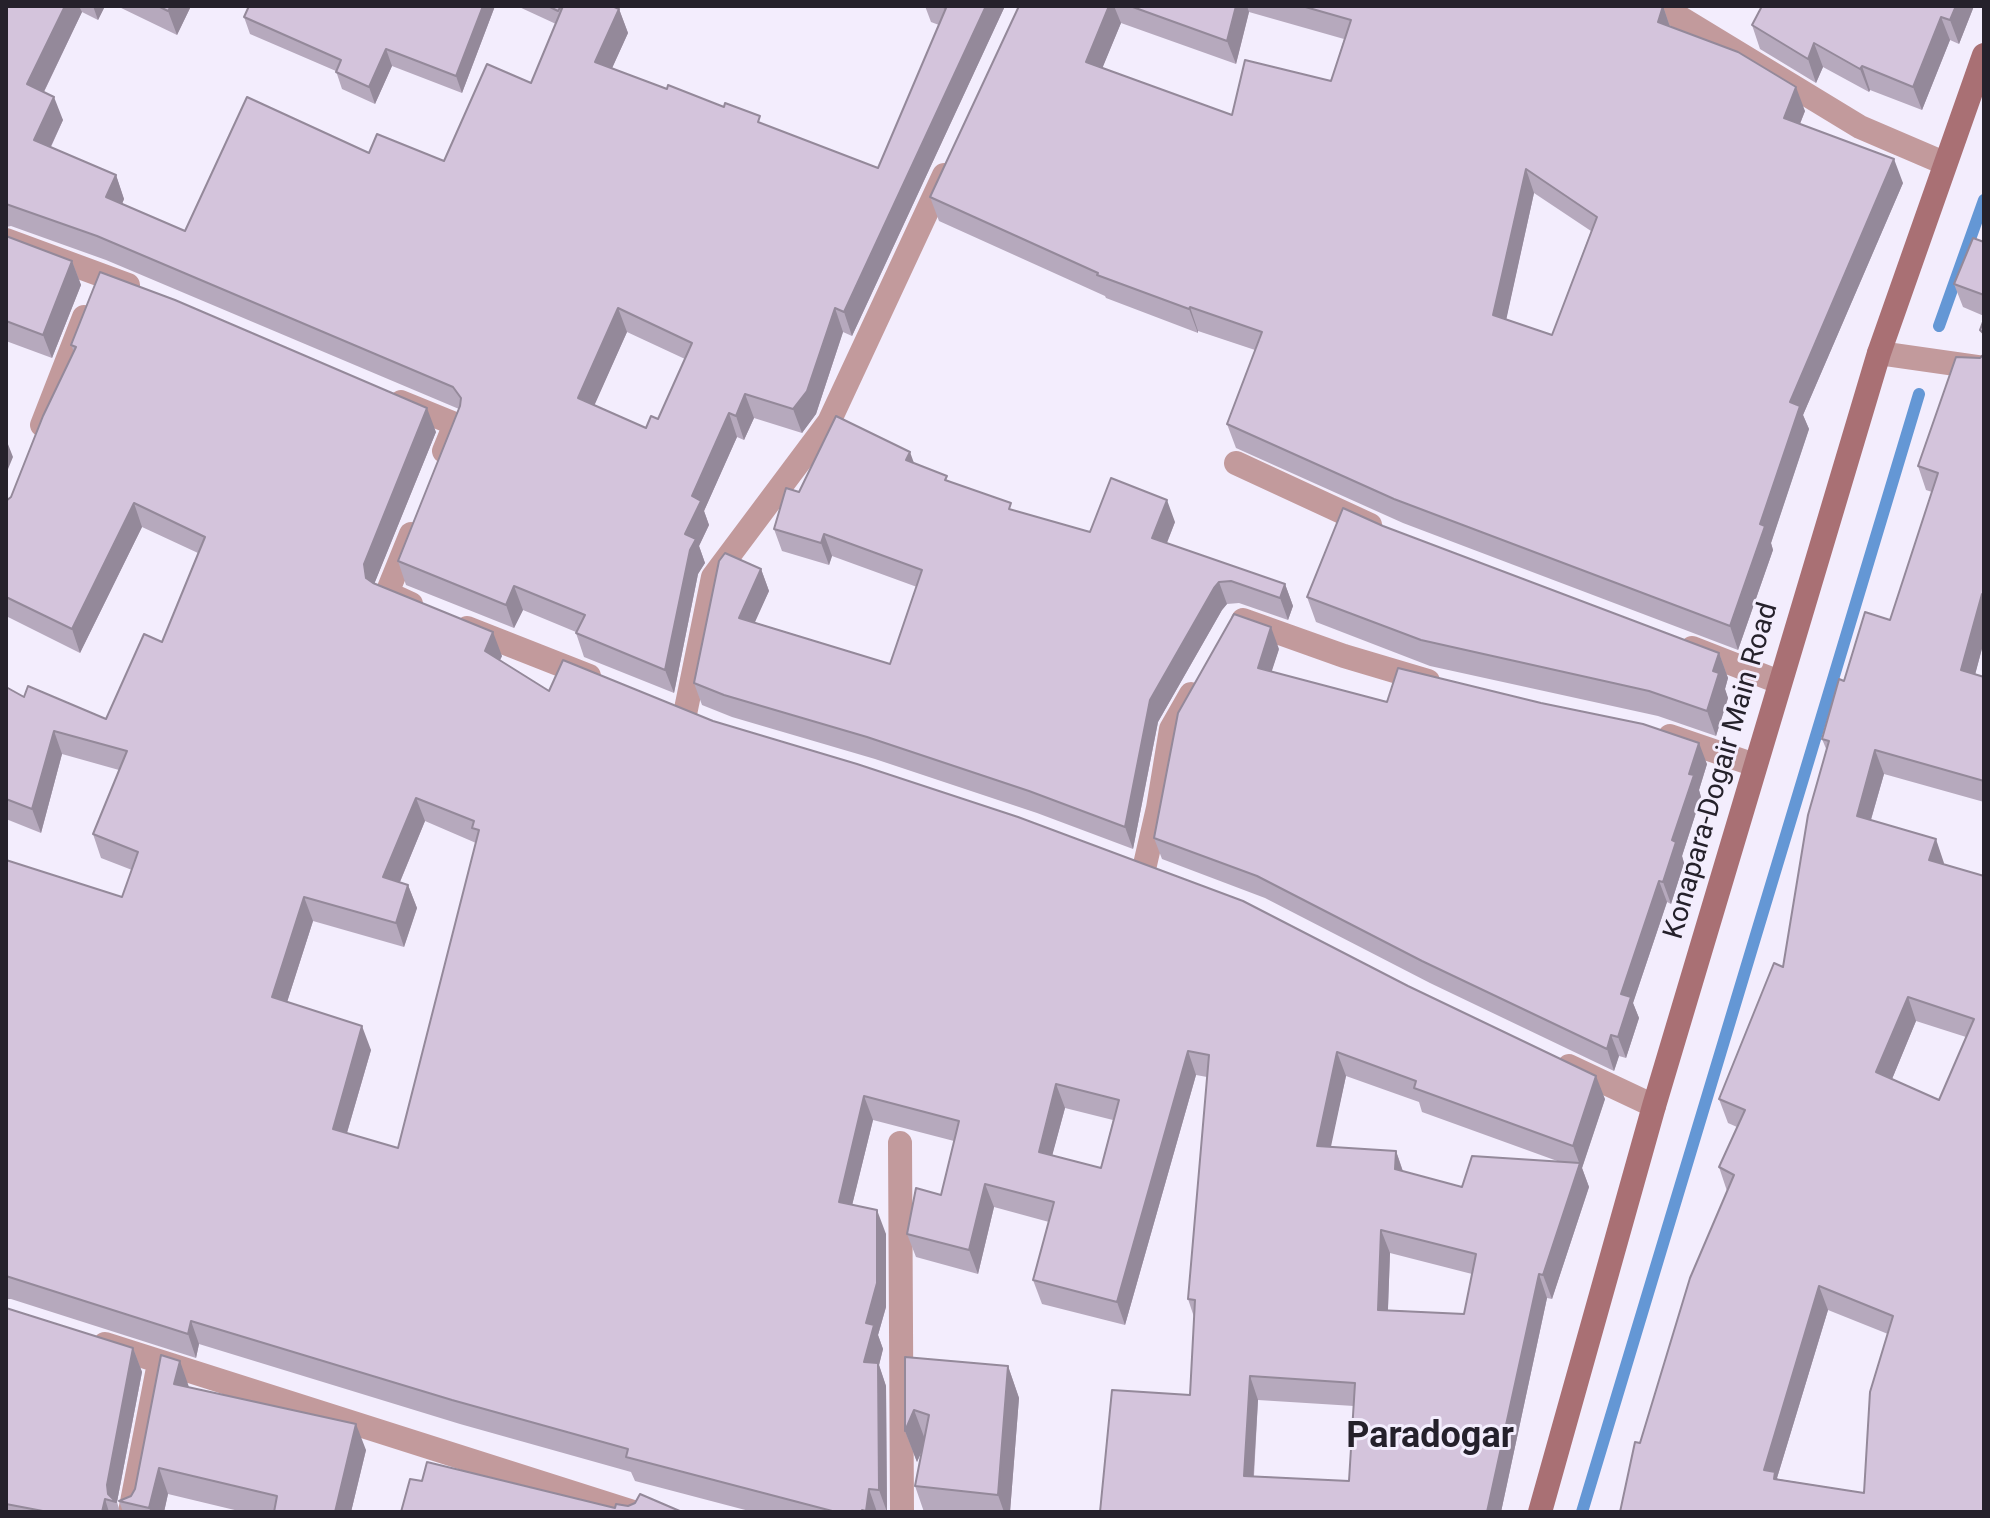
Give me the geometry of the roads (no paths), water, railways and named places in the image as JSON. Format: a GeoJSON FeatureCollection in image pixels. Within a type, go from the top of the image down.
{"type":"FeatureCollection","features":[{"type":"Feature","properties":{"kind":"main road","name":"Konapara-Dogair Main Road"},"geometry":{"type":"LineString","coordinates":[[1540,1512],[1654,1106],[1879,353],[1984,55]]}},
{"type":"Feature","properties":{"kind":"street"},"geometry":{"type":"LineString","coordinates":[[1661,6],[1860,127],[1944,163]]}},
{"type":"Feature","properties":{"kind":"street"},"geometry":{"type":"LineString","coordinates":[[685,714],[713,577],[829,422],[951,160]]}},
{"type":"Feature","properties":{"kind":"street"},"geometry":{"type":"LineString","coordinates":[[6,240],[145,292]]}},
{"type":"Feature","properties":{"kind":"street"},"geometry":{"type":"LineString","coordinates":[[34,444],[101,274]]}},
{"type":"Feature","properties":{"kind":"street"},"geometry":{"type":"LineString","coordinates":[[1879,353],[1984,368]]}},
{"type":"Feature","properties":{"kind":"street"},"geometry":{"type":"LineString","coordinates":[[383,394],[455,424],[438,466]]}},
{"type":"Feature","properties":{"kind":"street"},"geometry":{"type":"LineString","coordinates":[[1236,463],[1397,537]]}},
{"type":"Feature","properties":{"kind":"street"},"geometry":{"type":"LineString","coordinates":[[421,509],[387,593],[611,685]]}},
{"type":"Feature","properties":{"kind":"street"},"geometry":{"type":"LineString","coordinates":[[1228,630],[1235,617],[1344,656],[1454,687]]}},
{"type":"Feature","properties":{"kind":"street"},"geometry":{"type":"LineString","coordinates":[[1669,639],[1779,682]]}},
{"type":"Feature","properties":{"kind":"street"},"geometry":{"type":"LineString","coordinates":[[1144,869],[1171,729],[1199,679]]}},
{"type":"Feature","properties":{"kind":"street"},"geometry":{"type":"LineString","coordinates":[[656,702],[713,726]]}},
{"type":"Feature","properties":{"kind":"street"},"geometry":{"type":"LineString","coordinates":[[1655,731],[1755,765]]}},
{"type":"Feature","properties":{"kind":"street"},"geometry":{"type":"LineString","coordinates":[[1116,858],[1172,879]]}},
{"type":"Feature","properties":{"kind":"street"},"geometry":{"type":"LineString","coordinates":[[1553,1058],[1654,1106]]}},
{"type":"Feature","properties":{"kind":"street"},"geometry":{"type":"LineString","coordinates":[[900,1143],[902,1512]]}},
{"type":"Feature","properties":{"kind":"street"},"geometry":{"type":"LineString","coordinates":[[89,1339],[633,1512]]}},
{"type":"Feature","properties":{"kind":"street"},"geometry":{"type":"LineString","coordinates":[[130,1512],[159,1363]]}},
{"type":"Feature","properties":{"kind":"waterway"},"geometry":{"type":"LineString","coordinates":[[1939,326],[1984,200]]}},
{"type":"Feature","properties":{"kind":"waterway"},"geometry":{"type":"LineString","coordinates":[[1582,1512],[1919,394]]}},
{"type":"Feature","properties":{"kind":"district","name":"Paradogar"},"geometry":{"type":"Point","coordinates":[1430,1438]}}]}
